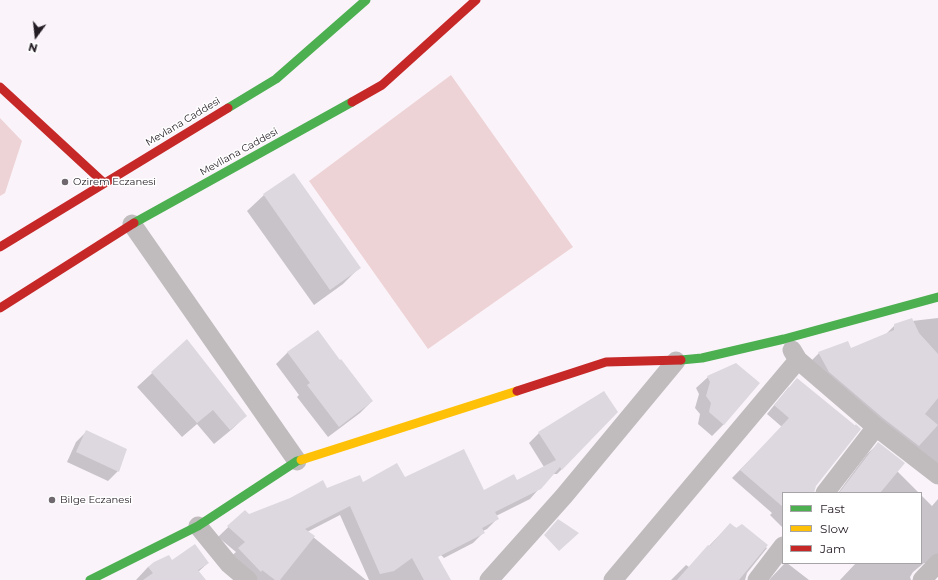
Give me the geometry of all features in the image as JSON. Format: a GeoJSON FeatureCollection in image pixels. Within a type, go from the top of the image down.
{"type":"FeatureCollection","features":[{"type":"Feature","properties":{"kind":"street","name":"Mevlana Caddesi"},"geometry":{"type":"LineString","coordinates":[[0,247],[276,79],[366,0]]}},
{"type":"Feature","properties":{"kind":"street","name":"Mevllana Caddesi"},"geometry":{"type":"LineString","coordinates":[[0,308],[132,224],[382,85],[476,0]]}},
{"type":"Feature","properties":{"kind":"street"},"geometry":{"type":"LineString","coordinates":[[0,87],[104,183]]}},
{"type":"Feature","properties":{"kind":"street"},"geometry":{"type":"LineString","coordinates":[[132,224],[297,461]]}},
{"type":"Feature","properties":{"kind":"street"},"geometry":{"type":"LineString","coordinates":[[90,580],[198,526],[297,461],[606,362],[676,361],[702,358],[784,339],[938,297]]}},
{"type":"Feature","properties":{"kind":"street"},"geometry":{"type":"LineString","coordinates":[[784,339],[798,360],[876,427],[938,475]]}},
{"type":"Feature","properties":{"kind":"street"},"geometry":{"type":"LineString","coordinates":[[613,580],[798,360]]}},
{"type":"Feature","properties":{"kind":"street"},"geometry":{"type":"LineString","coordinates":[[489,580],[564,496],[676,361]]}},
{"type":"Feature","properties":{"kind":"street"},"geometry":{"type":"LineString","coordinates":[[826,492],[876,427]]}},
{"type":"Feature","properties":{"kind":"street"},"geometry":{"type":"LineString","coordinates":[[198,526],[229,564],[248,580]]}},
{"type":"Feature","properties":{"kind":"street"},"geometry":{"type":"LineString","coordinates":[[757,580],[782,547]]}},
{"type":"Feature","properties":{"kind":"street"},"geometry":{"type":"LineString","coordinates":[[922,580],[938,563]]}},
{"type":"Feature","properties":{"kind":"shaded area"},"geometry":{"type":"Polygon","coordinates":[[[451,75],[573,247],[428,349],[309,181],[451,75]]]}},
{"type":"Feature","properties":{"kind":"shaded area"},"geometry":{"type":"Polygon","coordinates":[[[0,118],[22,141],[5,193],[0,196],[0,118]]]}},
{"type":"Feature","properties":{"kind":"building"},"geometry":{"type":"Polygon","coordinates":[[[294,173],[361,268],[330,290],[263,194],[294,173]]]}},
{"type":"Feature","properties":{"kind":"building"},"geometry":{"type":"Polygon","coordinates":[[[912,318],[919,333],[938,354],[938,398],[925,414],[938,425],[919,446],[883,418],[829,372],[818,352],[848,341],[851,348],[894,330],[894,324],[912,318]]]}},
{"type":"Feature","properties":{"kind":"building"},"geometry":{"type":"Polygon","coordinates":[[[318,330],[373,401],[339,427],[307,385],[310,383],[287,352],[318,330]]]}},
{"type":"Feature","properties":{"kind":"building"},"geometry":{"type":"Polygon","coordinates":[[[187,339],[247,416],[230,430],[213,410],[197,423],[151,372],[187,339]]]}},
{"type":"Feature","properties":{"kind":"building"},"geometry":{"type":"Polygon","coordinates":[[[736,363],[760,383],[724,425],[709,412],[711,403],[706,396],[710,382],[707,376],[736,363]]]}},
{"type":"Feature","properties":{"kind":"building"},"geometry":{"type":"Polygon","coordinates":[[[797,378],[861,429],[816,486],[814,492],[782,492],[782,506],[740,470],[789,418],[774,405],[797,378]]]}},
{"type":"Feature","properties":{"kind":"building"},"geometry":{"type":"Polygon","coordinates":[[[604,391],[618,412],[562,470],[560,467],[541,489],[495,512],[499,519],[482,528],[485,533],[438,557],[451,580],[424,580],[412,558],[394,571],[380,574],[350,506],[305,529],[315,536],[280,580],[275,580],[262,570],[261,572],[238,548],[245,542],[227,526],[245,510],[249,514],[290,498],[323,480],[327,488],[360,475],[363,482],[397,463],[405,477],[464,449],[484,490],[514,474],[517,480],[556,460],[538,432],[604,391]]]}},
{"type":"Feature","properties":{"kind":"building"},"geometry":{"type":"Polygon","coordinates":[[[86,430],[127,449],[119,472],[76,452],[86,430]]]}},
{"type":"Feature","properties":{"kind":"building"},"geometry":{"type":"Polygon","coordinates":[[[878,442],[905,463],[881,492],[840,492],[878,442]]]}},
{"type":"Feature","properties":{"kind":"building"},"geometry":{"type":"Polygon","coordinates":[[[558,519],[579,533],[559,551],[544,535],[558,519]]]}},
{"type":"Feature","properties":{"kind":"building"},"geometry":{"type":"Polygon","coordinates":[[[730,523],[736,528],[742,524],[768,545],[739,580],[677,580],[708,545],[710,546],[730,523]]]}},
{"type":"Feature","properties":{"kind":"building"},"geometry":{"type":"Polygon","coordinates":[[[195,544],[209,563],[198,570],[206,580],[143,580],[153,573],[148,567],[154,562],[169,555],[172,560],[195,544]]]}},
{"type":"Feature","properties":{"kind":"traffic: fast"},"geometry":{"type":"LineString","coordinates":[[228,108],[276,79],[366,0]]}},
{"type":"Feature","properties":{"kind":"traffic: fast"},"geometry":{"type":"LineString","coordinates":[[134,223],[352,102]]}},
{"type":"Feature","properties":{"kind":"traffic: fast"},"geometry":{"type":"LineString","coordinates":[[681,360],[702,358],[784,339],[938,297]]}},
{"type":"Feature","properties":{"kind":"traffic: fast"},"geometry":{"type":"LineString","coordinates":[[90,580],[198,526],[297,461],[301,460]]}},
{"type":"Feature","properties":{"kind":"traffic: slow"},"geometry":{"type":"LineString","coordinates":[[301,460],[517,391]]}},
{"type":"Feature","properties":{"kind":"traffic: jam"},"geometry":{"type":"LineString","coordinates":[[352,102],[382,85],[476,0]]}},
{"type":"Feature","properties":{"kind":"traffic: jam"},"geometry":{"type":"LineString","coordinates":[[0,87],[104,183]]}},
{"type":"Feature","properties":{"kind":"traffic: jam"},"geometry":{"type":"LineString","coordinates":[[0,247],[228,108]]}},
{"type":"Feature","properties":{"kind":"traffic: jam"},"geometry":{"type":"LineString","coordinates":[[0,308],[134,223]]}},
{"type":"Feature","properties":{"kind":"traffic: jam"},"geometry":{"type":"LineString","coordinates":[[517,391],[606,362],[681,360]]}},
{"type":"Feature","properties":{"kind":"place","name":"Ozirem Eczanesi"},"geometry":{"type":"Point","coordinates":[65,182]}},
{"type":"Feature","properties":{"kind":"place","name":"Bilge Eczanesi"},"geometry":{"type":"Point","coordinates":[52,500]}}]}
